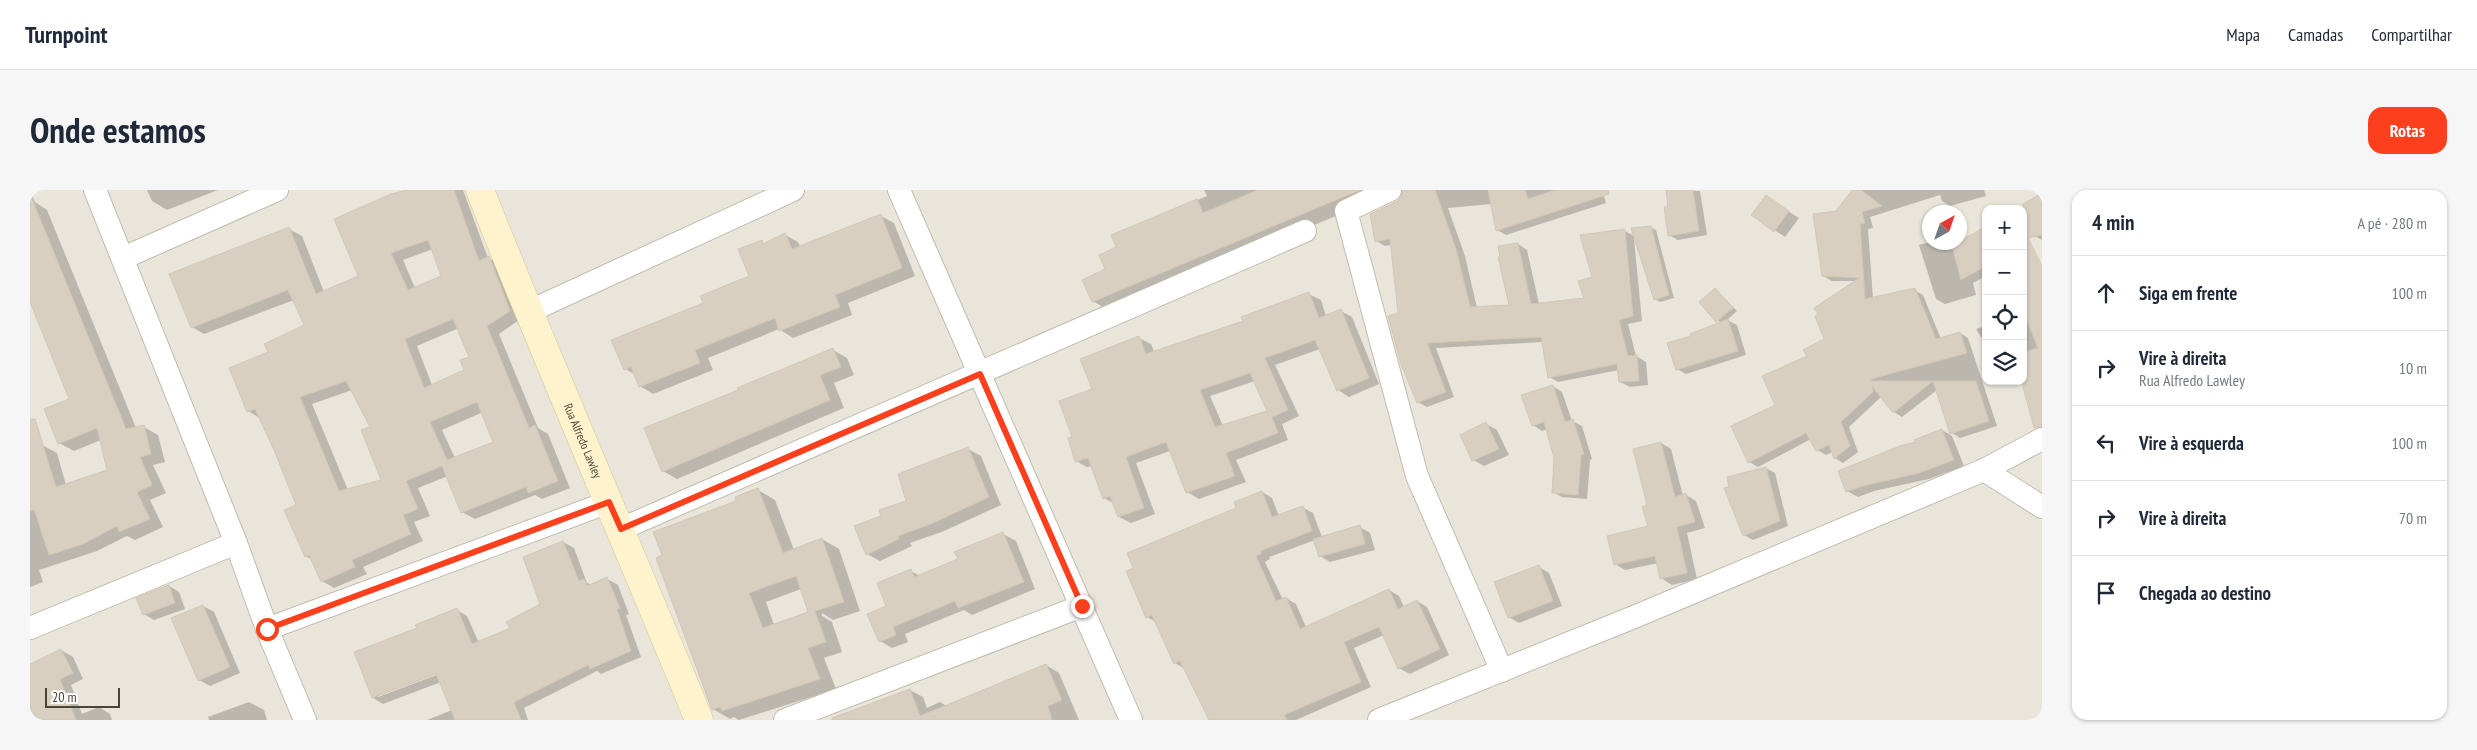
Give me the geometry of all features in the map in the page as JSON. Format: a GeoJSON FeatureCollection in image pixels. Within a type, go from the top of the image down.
{"type":"FeatureCollection","features":[{"type":"Feature","properties":{"kind":"main road","name":"Rua Alfredo Lawley"},"geometry":{"type":"LineString","coordinates":[[480,190],[528,312],[621,529],[699,720]]}},
{"type":"Feature","properties":{"kind":"street"},"geometry":{"type":"LineString","coordinates":[[95,190],[124,258],[236,543],[267,629],[305,720]]}},
{"type":"Feature","properties":{"kind":"street"},"geometry":{"type":"LineString","coordinates":[[124,258],[277,190]]}},
{"type":"Feature","properties":{"kind":"street"},"geometry":{"type":"LineString","coordinates":[[528,312],[792,190]]}},
{"type":"Feature","properties":{"kind":"street"},"geometry":{"type":"LineString","coordinates":[[899,190],[1131,720]]}},
{"type":"Feature","properties":{"kind":"street"},"geometry":{"type":"LineString","coordinates":[[1390,190],[1346,211],[1357,259],[1417,476],[1502,670]]}},
{"type":"Feature","properties":{"kind":"street"},"geometry":{"type":"LineString","coordinates":[[621,529],[1305,231]]}},
{"type":"Feature","properties":{"kind":"street"},"geometry":{"type":"LineString","coordinates":[[1379,720],[1984,470],[2042,439]]}},
{"type":"Feature","properties":{"kind":"street"},"geometry":{"type":"LineString","coordinates":[[1984,470],[2042,507]]}},
{"type":"Feature","properties":{"kind":"street"},"geometry":{"type":"LineString","coordinates":[[267,629],[609,502]]}},
{"type":"Feature","properties":{"kind":"street"},"geometry":{"type":"LineString","coordinates":[[30,628],[236,543]]}},
{"type":"Feature","properties":{"kind":"street"},"geometry":{"type":"LineString","coordinates":[[784,720],[1082,606]]}},
{"type":"Feature","properties":{"kind":"shaded area"},"geometry":{"type":"Polygon","coordinates":[[[30,190],[2042,190],[2042,720],[30,720],[30,190]]]}},
{"type":"Feature","properties":{"kind":"building"},"geometry":{"type":"Polygon","coordinates":[[[407,190],[454,190],[479,261],[489,256],[510,311],[487,326],[529,428],[535,425],[558,481],[528,493],[526,487],[461,513],[442,466],[406,481],[418,509],[403,515],[411,534],[352,560],[355,567],[321,582],[309,555],[305,557],[284,510],[296,505],[274,450],[255,409],[247,412],[229,368],[268,352],[264,344],[304,325],[288,290],[191,328],[169,274],[289,227],[316,294],[358,276],[334,219],[391,194],[407,190]],[[428,240],[391,253],[408,290],[441,276],[428,240]],[[453,319],[405,339],[424,388],[464,370],[460,360],[469,357],[453,319]],[[346,381],[300,397],[339,491],[381,480],[361,430],[370,427],[346,381]],[[477,402],[430,422],[447,460],[493,442],[477,402]]]}},
{"type":"Feature","properties":{"kind":"building"},"geometry":{"type":"Polygon","coordinates":[[[1258,190],[1360,190],[1092,302],[1082,280],[1105,269],[1099,255],[1116,247],[1111,235],[1197,199],[1203,213],[1258,190]]]}},
{"type":"Feature","properties":{"kind":"building"},"geometry":{"type":"Polygon","coordinates":[[[1403,190],[1435,190],[1456,249],[1470,307],[1509,305],[1498,257],[1500,257],[1498,246],[1518,243],[1531,304],[1584,298],[1578,281],[1592,277],[1580,235],[1625,229],[1633,316],[1619,320],[1628,356],[1637,355],[1639,381],[1619,382],[1617,364],[1548,378],[1541,337],[1427,343],[1446,392],[1417,403],[1401,364],[1388,316],[1398,313],[1390,239],[1375,242],[1370,214],[1396,202],[1401,197],[1403,190]]]}},
{"type":"Feature","properties":{"kind":"building"},"geometry":{"type":"Polygon","coordinates":[[[1488,190],[1525,190],[1528,199],[1555,190],[1608,190],[1609,194],[1496,231],[1488,190]]]}},
{"type":"Feature","properties":{"kind":"building"},"geometry":{"type":"Polygon","coordinates":[[[1666,190],[1693,190],[1699,231],[1668,236],[1664,207],[1668,207],[1666,190]]]}},
{"type":"Feature","properties":{"kind":"building"},"geometry":{"type":"Polygon","coordinates":[[[1852,190],[1861,190],[1882,206],[1862,212],[1865,223],[1860,224],[1865,299],[1915,288],[1936,339],[1960,332],[1967,353],[1871,379],[1872,381],[1933,381],[1893,413],[1872,386],[1873,392],[1841,422],[1850,446],[1834,459],[1829,445],[1816,451],[1806,433],[1748,463],[1731,426],[1775,405],[1762,376],[1807,356],[1803,350],[1824,339],[1815,316],[1818,314],[1814,308],[1859,278],[1822,276],[1813,214],[1836,211],[1852,190]]]}},
{"type":"Feature","properties":{"kind":"building"},"geometry":{"type":"Polygon","coordinates":[[[2042,193],[2042,235],[2028,238],[2042,266],[2042,426],[2034,428],[2023,387],[2023,385],[2027,385],[2027,351],[2038,348],[2027,321],[2027,205],[2023,204],[2042,193]]]}},
{"type":"Feature","properties":{"kind":"building"},"geometry":{"type":"Polygon","coordinates":[[[30,194],[126,429],[144,425],[151,454],[140,457],[152,485],[137,492],[150,519],[119,532],[117,526],[83,544],[49,555],[34,509],[30,511],[30,419],[35,419],[56,487],[107,470],[97,428],[58,444],[44,409],[69,399],[30,302],[30,194]]]}},
{"type":"Feature","properties":{"kind":"building"},"geometry":{"type":"Polygon","coordinates":[[[1766,195],[1789,211],[1774,232],[1751,215],[1766,195]]]}},
{"type":"Feature","properties":{"kind":"building"},"geometry":{"type":"Polygon","coordinates":[[[881,214],[902,268],[835,295],[840,307],[779,331],[775,318],[695,350],[700,363],[639,387],[631,367],[624,370],[611,340],[703,303],[700,296],[749,276],[738,249],[762,240],[763,244],[785,233],[792,249],[881,214]]]}},
{"type":"Feature","properties":{"kind":"building"},"geometry":{"type":"Polygon","coordinates":[[[1651,226],[1669,295],[1654,300],[1631,228],[1651,226]]]}},
{"type":"Feature","properties":{"kind":"building"},"geometry":{"type":"Polygon","coordinates":[[[1982,228],[1982,268],[1961,280],[1953,250],[1967,250],[1967,237],[1982,228]]]}},
{"type":"Feature","properties":{"kind":"building"},"geometry":{"type":"Polygon","coordinates":[[[1715,288],[1733,308],[1716,322],[1699,302],[1715,288]]]}},
{"type":"Feature","properties":{"kind":"building"},"geometry":{"type":"Polygon","coordinates":[[[1309,292],[1319,318],[1341,309],[1369,378],[1337,391],[1315,340],[1265,358],[1288,410],[1272,417],[1278,433],[1226,453],[1235,476],[1186,493],[1166,442],[1126,457],[1144,508],[1118,517],[1110,496],[1103,499],[1088,458],[1075,462],[1068,438],[1072,437],[1059,401],[1092,389],[1080,359],[1139,336],[1146,354],[1243,321],[1241,317],[1309,292]],[[1250,373],[1200,390],[1215,427],[1267,411],[1250,373]]]}},
{"type":"Feature","properties":{"kind":"building"},"geometry":{"type":"Polygon","coordinates":[[[1728,319],[1738,351],[1676,370],[1667,343],[1691,336],[1690,334],[1728,319]]]}},
{"type":"Feature","properties":{"kind":"building"},"geometry":{"type":"Polygon","coordinates":[[[833,348],[841,367],[820,375],[830,400],[662,472],[644,428],[738,390],[737,388],[833,348]]]}},
{"type":"Feature","properties":{"kind":"building"},"geometry":{"type":"Polygon","coordinates":[[[1933,381],[1976,381],[1989,421],[1950,434],[1933,381]]]}},
{"type":"Feature","properties":{"kind":"building"},"geometry":{"type":"Polygon","coordinates":[[[1553,385],[1565,422],[1573,419],[1584,454],[1581,455],[1578,495],[1552,493],[1554,458],[1544,422],[1532,426],[1521,395],[1553,385]]]}},
{"type":"Feature","properties":{"kind":"building"},"geometry":{"type":"Polygon","coordinates":[[[1486,422],[1499,449],[1472,461],[1460,435],[1486,422]]]}},
{"type":"Feature","properties":{"kind":"building"},"geometry":{"type":"Polygon","coordinates":[[[1942,429],[1954,460],[1919,473],[1863,486],[1846,492],[1838,471],[1900,446],[1916,442],[1914,440],[1942,429]]]}},
{"type":"Feature","properties":{"kind":"building"},"geometry":{"type":"Polygon","coordinates":[[[1661,442],[1675,497],[1686,493],[1695,522],[1677,527],[1687,573],[1660,579],[1655,556],[1614,565],[1607,536],[1648,526],[1642,507],[1647,505],[1633,449],[1661,442]]]}},
{"type":"Feature","properties":{"kind":"building"},"geometry":{"type":"Polygon","coordinates":[[[968,447],[989,497],[931,524],[898,536],[899,539],[866,555],[854,526],[881,516],[879,510],[906,501],[898,474],[968,447]]]}},
{"type":"Feature","properties":{"kind":"building"},"geometry":{"type":"Polygon","coordinates":[[[1766,467],[1780,521],[1743,536],[1724,488],[1729,487],[1727,477],[1766,467]]]}},
{"type":"Feature","properties":{"kind":"building"},"geometry":{"type":"Polygon","coordinates":[[[758,488],[783,553],[822,538],[844,602],[815,611],[826,642],[808,648],[820,679],[722,711],[720,707],[712,710],[656,558],[662,555],[653,532],[736,501],[735,497],[758,488]],[[796,576],[749,593],[763,628],[808,612],[796,576]]]}},
{"type":"Feature","properties":{"kind":"building"},"geometry":{"type":"Polygon","coordinates":[[[1262,491],[1272,517],[1303,506],[1312,531],[1260,551],[1261,554],[1256,556],[1276,601],[1286,597],[1300,629],[1389,589],[1398,609],[1417,600],[1440,649],[1398,669],[1379,627],[1344,642],[1361,682],[1284,715],[1287,720],[1209,720],[1180,661],[1174,664],[1152,615],[1146,618],[1126,571],[1133,568],[1127,553],[1236,508],[1234,502],[1262,491]]]}},
{"type":"Feature","properties":{"kind":"building"},"geometry":{"type":"Polygon","coordinates":[[[1360,525],[1365,544],[1319,557],[1313,539],[1360,525]]]}},
{"type":"Feature","properties":{"kind":"building"},"geometry":{"type":"Polygon","coordinates":[[[1003,532],[1024,582],[958,608],[955,601],[893,627],[896,635],[879,642],[867,614],[886,606],[877,583],[911,569],[914,577],[958,559],[954,552],[1003,532]]]}},
{"type":"Feature","properties":{"kind":"building"},"geometry":{"type":"Polygon","coordinates":[[[563,541],[579,581],[584,579],[587,586],[607,577],[620,608],[617,609],[631,651],[590,669],[588,665],[514,702],[521,720],[455,720],[436,674],[372,698],[354,652],[417,628],[415,625],[457,608],[472,644],[510,628],[506,622],[540,604],[523,557],[563,541]]]}},
{"type":"Feature","properties":{"kind":"building"},"geometry":{"type":"Polygon","coordinates":[[[1539,565],[1553,601],[1508,618],[1494,582],[1539,565]]]}},
{"type":"Feature","properties":{"kind":"building"},"geometry":{"type":"Polygon","coordinates":[[[169,585],[175,603],[143,615],[136,598],[169,585]]]}},
{"type":"Feature","properties":{"kind":"building"},"geometry":{"type":"Polygon","coordinates":[[[203,605],[230,667],[198,681],[171,618],[203,605]]]}},
{"type":"Feature","properties":{"kind":"building"},"geometry":{"type":"Polygon","coordinates":[[[61,649],[73,673],[60,679],[76,720],[30,720],[30,664],[61,649]]]}},
{"type":"Feature","properties":{"kind":"building"},"geometry":{"type":"Polygon","coordinates":[[[1046,664],[1062,700],[1048,706],[1052,720],[832,720],[832,718],[910,689],[920,716],[1046,664]]]}},
{"type":"Feature","properties":{"kind":"route"},"geometry":{"type":"LineString","coordinates":[[267,629],[609,502],[621,529],[980,374],[1082,606]]}}]}
